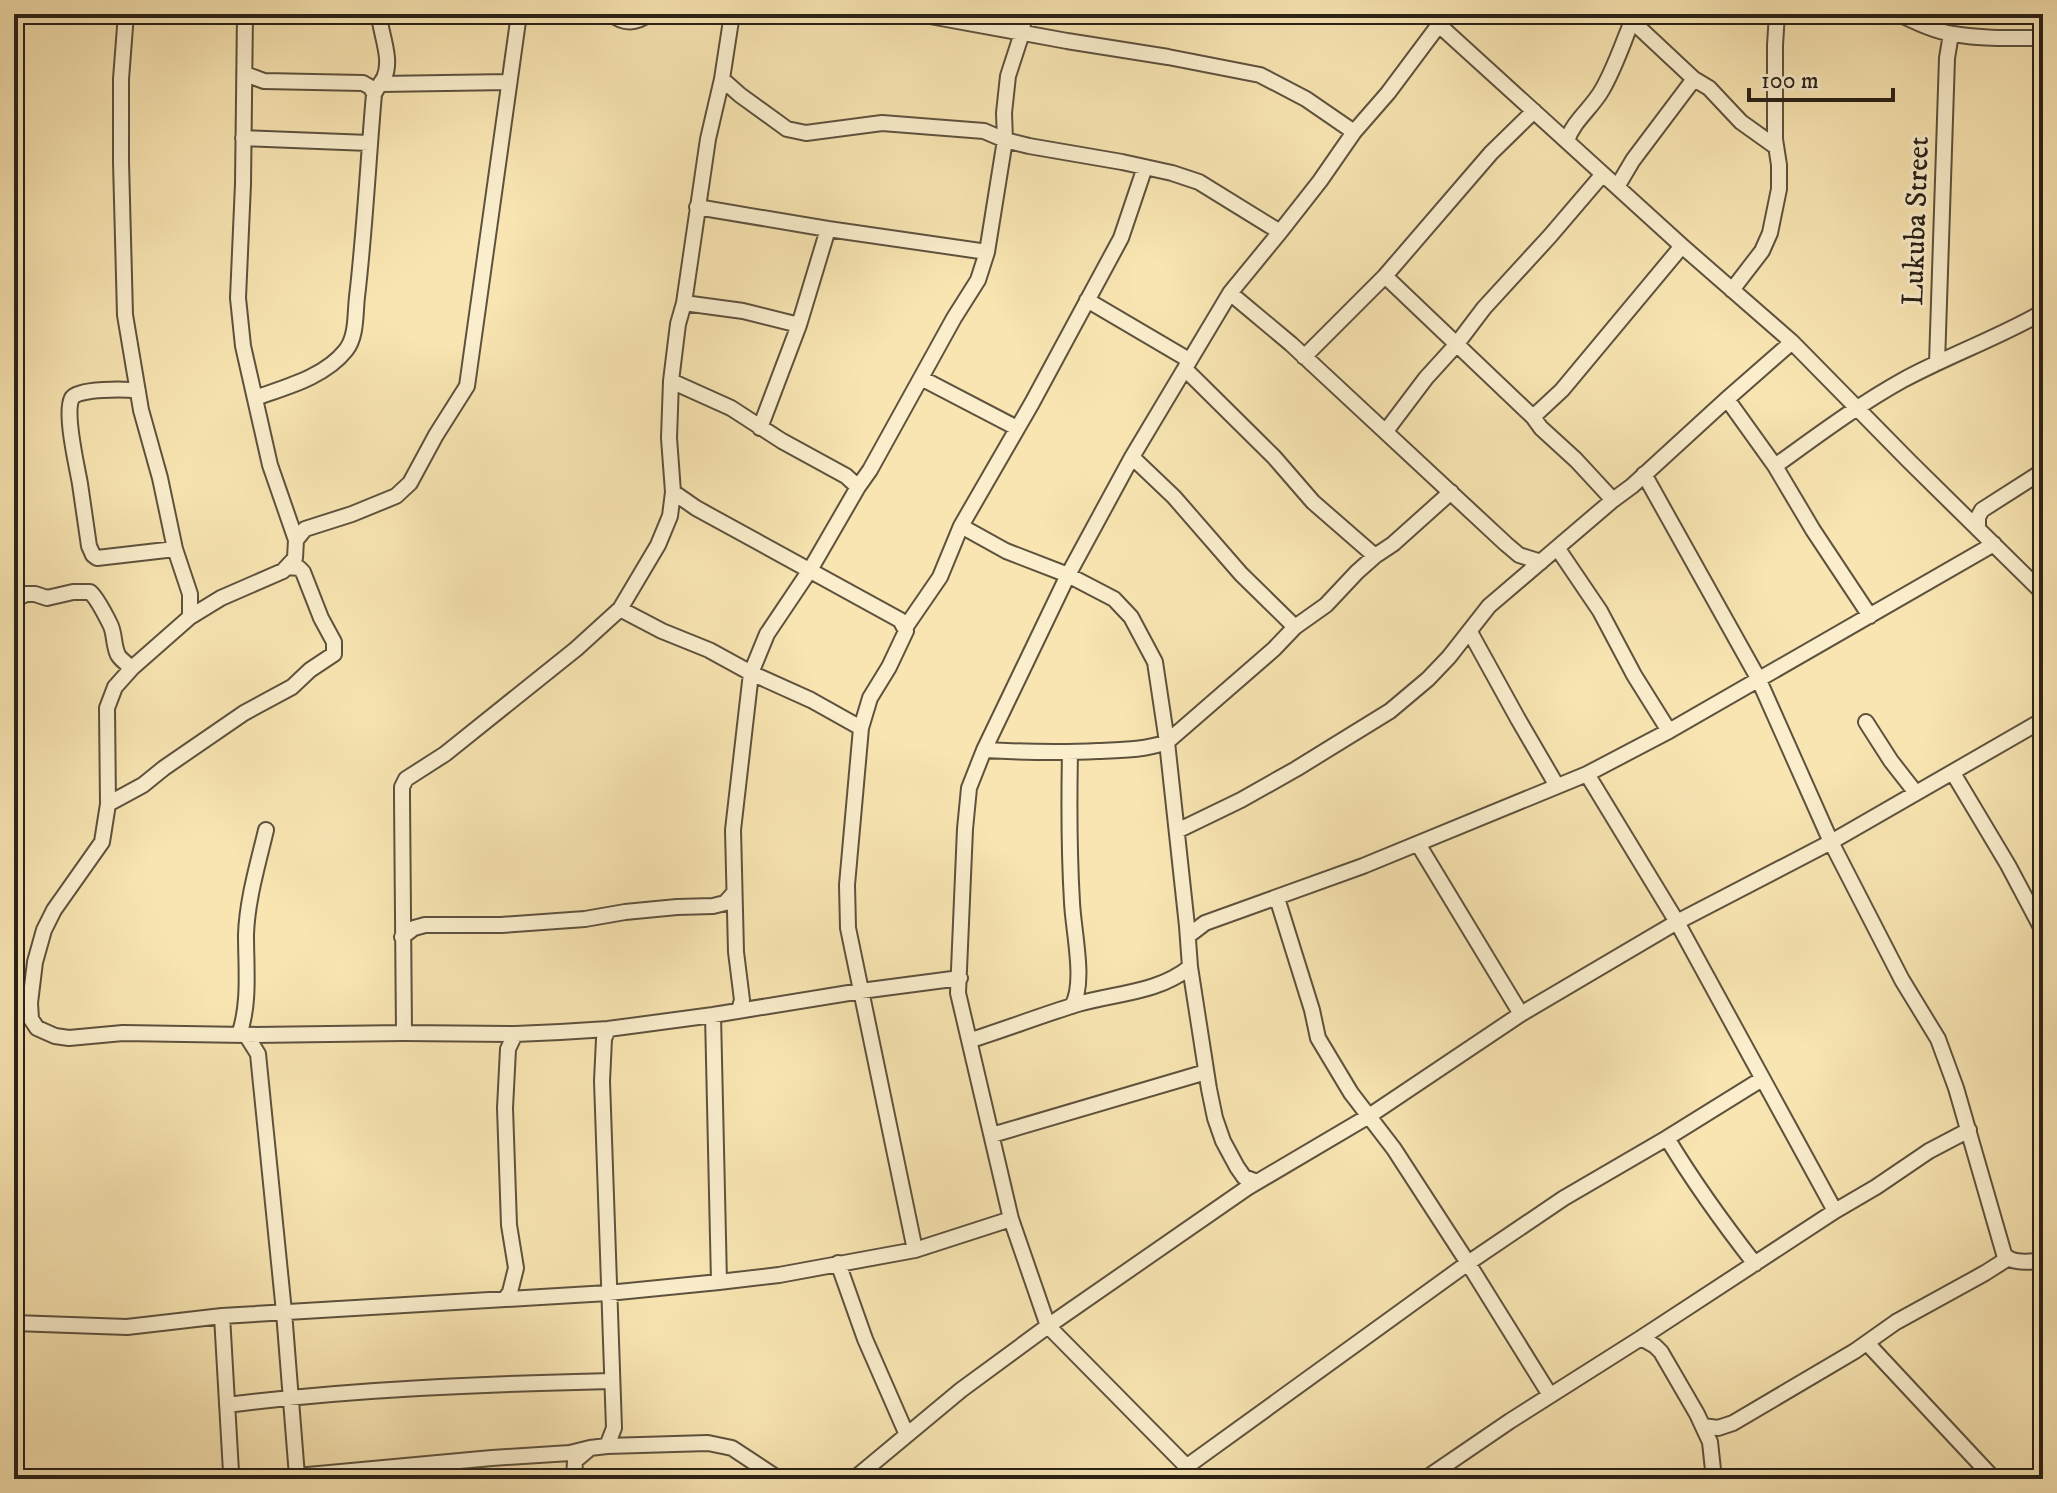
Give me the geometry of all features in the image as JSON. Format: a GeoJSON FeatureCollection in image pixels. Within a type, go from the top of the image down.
{"type":"FeatureCollection","features":[{"type":"Feature","properties":{"kind":"street"},"geometry":{"type":"LineString","coordinates":[[126,14],[121,79],[125,303],[138,391],[175,549],[190,594],[190,617]]}},
{"type":"Feature","properties":{"kind":"street"},"geometry":{"type":"LineString","coordinates":[[245,14],[238,298],[243,346],[270,465],[296,540],[295,558],[275,574],[221,598],[190,617],[115,687],[107,708],[108,804],[102,842],[54,910],[44,930],[35,962],[30,1003],[31,1019],[37,1028],[69,1038],[123,1033],[515,1034],[608,1029],[960,978]]}},
{"type":"Feature","properties":{"kind":"street"},"geometry":{"type":"LineString","coordinates":[[255,398],[323,370],[343,354],[353,337],[363,249],[369,143],[377,88],[386,74],[387,66],[379,14]]}},
{"type":"Feature","properties":{"kind":"street"},"geometry":{"type":"LineString","coordinates":[[296,540],[305,529],[396,496],[410,483],[467,386],[519,14]]}},
{"type":"Feature","properties":{"kind":"street"},"geometry":{"type":"LineString","coordinates":[[611,14],[630,23],[649,14]]}},
{"type":"Feature","properties":{"kind":"street"},"geometry":{"type":"LineString","coordinates":[[404,1033],[402,787],[406,779],[455,746],[576,649],[620,609],[658,545],[670,516],[673,492],[669,438],[671,381],[678,324],[732,14]]}},
{"type":"Feature","properties":{"kind":"street"},"geometry":{"type":"LineString","coordinates":[[919,14],[1260,75],[1306,99],[1354,132]]}},
{"type":"Feature","properties":{"kind":"street"},"geometry":{"type":"LineString","coordinates":[[739,1010],[742,1000],[736,952],[733,830],[751,673],[767,634],[870,470],[978,280],[987,252],[1005,140],[1008,76],[1022,33],[1024,14]]}},
{"type":"Feature","properties":{"kind":"street"},"geometry":{"type":"LineString","coordinates":[[1732,290],[1762,251],[1770,233],[1779,189],[1776,147],[1777,14]]}},
{"type":"Feature","properties":{"kind":"street"},"geometry":{"type":"LineString","coordinates":[[1899,14],[1951,34],[2043,38]]}},
{"type":"Feature","properties":{"kind":"street"},"geometry":{"type":"LineString","coordinates":[[1567,141],[1573,126],[1610,77],[1633,17],[1741,122],[1776,147]]}},
{"type":"Feature","properties":{"kind":"street"},"geometry":{"type":"LineString","coordinates":[[1199,1479],[1048,1326],[1011,1219],[958,993],[969,788],[984,750],[1068,575],[1132,457],[1230,293],[1443,20],[1534,111],[1792,342],[2043,593]]}},
{"type":"Feature","properties":{"kind":"street","name":"Lukuba Street"},"geometry":{"type":"LineString","coordinates":[[1937,363],[1947,58],[1951,34]]}},
{"type":"Feature","properties":{"kind":"street"},"geometry":{"type":"LineString","coordinates":[[245,74],[264,81],[363,83],[377,88],[509,82]]}},
{"type":"Feature","properties":{"kind":"street"},"geometry":{"type":"LineString","coordinates":[[722,79],[787,129],[806,133],[856,125],[903,124],[984,131],[1029,146],[1145,167],[1199,182],[1280,232]]}},
{"type":"Feature","properties":{"kind":"street"},"geometry":{"type":"LineString","coordinates":[[1617,187],[1633,160],[1694,79]]}},
{"type":"Feature","properties":{"kind":"street"},"geometry":{"type":"LineString","coordinates":[[1304,357],[1385,276],[1472,174],[1534,111]]}},
{"type":"Feature","properties":{"kind":"street"},"geometry":{"type":"LineString","coordinates":[[243,138],[369,143]]}},
{"type":"Feature","properties":{"kind":"street"},"geometry":{"type":"LineString","coordinates":[[905,628],[940,577],[961,526],[1121,238],[1145,167]]}},
{"type":"Feature","properties":{"kind":"street"},"geometry":{"type":"LineString","coordinates":[[1386,431],[1484,308],[1603,174]]}},
{"type":"Feature","properties":{"kind":"street"},"geometry":{"type":"LineString","coordinates":[[697,207],[987,252]]}},
{"type":"Feature","properties":{"kind":"street"},"geometry":{"type":"LineString","coordinates":[[760,428],[799,325],[828,229]]}},
{"type":"Feature","properties":{"kind":"street"},"geometry":{"type":"LineString","coordinates":[[1533,417],[1562,390],[1682,246]]}},
{"type":"Feature","properties":{"kind":"street"},"geometry":{"type":"LineString","coordinates":[[1385,276],[1533,417],[1613,500]]}},
{"type":"Feature","properties":{"kind":"street"},"geometry":{"type":"LineString","coordinates":[[1230,293],[1386,431],[1483,524],[1519,555],[1541,562]]}},
{"type":"Feature","properties":{"kind":"street"},"geometry":{"type":"LineString","coordinates":[[1087,300],[1187,364],[1313,502],[1375,556]]}},
{"type":"Feature","properties":{"kind":"street"},"geometry":{"type":"LineString","coordinates":[[684,303],[743,311],[799,325]]}},
{"type":"Feature","properties":{"kind":"street"},"geometry":{"type":"LineString","coordinates":[[1775,466],[1857,406],[2043,312]]}},
{"type":"Feature","properties":{"kind":"street"},"geometry":{"type":"LineString","coordinates":[[1177,831],[1282,777],[1390,711],[1428,679],[1489,606],[1792,342]]}},
{"type":"Feature","properties":{"kind":"street"},"geometry":{"type":"LineString","coordinates":[[921,378],[1017,428]]}},
{"type":"Feature","properties":{"kind":"street"},"geometry":{"type":"LineString","coordinates":[[671,381],[731,408],[803,454],[846,476],[858,487]]}},
{"type":"Feature","properties":{"kind":"street"},"geometry":{"type":"LineString","coordinates":[[138,391],[78,393],[71,401],[73,444],[89,546],[97,558],[175,549]]}},
{"type":"Feature","properties":{"kind":"street"},"geometry":{"type":"LineString","coordinates":[[1727,399],[1775,466],[1870,616]]}},
{"type":"Feature","properties":{"kind":"street"},"geometry":{"type":"LineString","coordinates":[[1132,457],[1174,497],[1241,574],[1295,627]]}},
{"type":"Feature","properties":{"kind":"street"},"geometry":{"type":"LineString","coordinates":[[1978,527],[1982,510],[2043,471]]}},
{"type":"Feature","properties":{"kind":"street"},"geometry":{"type":"LineString","coordinates":[[1644,474],[1758,678],[1831,842],[1902,980],[1938,1039],[1969,1130],[2004,1254],[2014,1261],[2043,1261]]}},
{"type":"Feature","properties":{"kind":"street"},"geometry":{"type":"LineString","coordinates":[[673,492],[696,508],[900,620],[906,631],[870,698],[861,728],[847,885],[848,928],[915,1250]]}},
{"type":"Feature","properties":{"kind":"street"},"geometry":{"type":"LineString","coordinates":[[984,750],[1070,752],[1150,748],[1167,742],[1451,492]]}},
{"type":"Feature","properties":{"kind":"street"},"geometry":{"type":"LineString","coordinates":[[961,526],[1006,551],[1068,575],[1114,599],[1131,617],[1155,662],[1167,742],[1190,967],[1215,1118],[1223,1141],[1244,1177],[1257,1182]]}},
{"type":"Feature","properties":{"kind":"street"},"geometry":{"type":"LineString","coordinates":[[1188,936],[1205,923],[1319,883],[1587,774],[1669,731],[1994,544]]}},
{"type":"Feature","properties":{"kind":"street"},"geometry":{"type":"LineString","coordinates":[[1558,549],[1600,611],[1634,675],[1669,731]]}},
{"type":"Feature","properties":{"kind":"street"},"geometry":{"type":"LineString","coordinates":[[108,804],[143,785],[244,713],[292,687],[334,654],[334,642],[303,572],[299,568],[287,567]]}},
{"type":"Feature","properties":{"kind":"street"},"geometry":{"type":"LineString","coordinates":[[14,600],[26,594],[47,598],[90,592],[110,623],[120,658],[132,668]]}},
{"type":"Feature","properties":{"kind":"street"},"geometry":{"type":"LineString","coordinates":[[620,609],[811,700],[861,728]]}},
{"type":"Feature","properties":{"kind":"street"},"geometry":{"type":"LineString","coordinates":[[1470,632],[1557,786]]}},
{"type":"Feature","properties":{"kind":"street"},"geometry":{"type":"LineString","coordinates":[[863,1476],[961,1390],[1257,1182],[1369,1116],[1521,1014],[1677,922],[1831,842],[2043,720]]}},
{"type":"Feature","properties":{"kind":"street"},"geometry":{"type":"LineString","coordinates":[[1866,722],[1916,793]]}},
{"type":"Feature","properties":{"kind":"street"},"geometry":{"type":"LineString","coordinates":[[1070,752],[1072,902],[1079,983],[1077,998],[1072,1006]]}},
{"type":"Feature","properties":{"kind":"street"},"geometry":{"type":"LineString","coordinates":[[1953,773],[2043,931]]}},
{"type":"Feature","properties":{"kind":"street"},"geometry":{"type":"LineString","coordinates":[[1587,774],[1677,922],[1835,1211]]}},
{"type":"Feature","properties":{"kind":"street"},"geometry":{"type":"LineString","coordinates":[[266,830],[249,905],[242,1035],[258,1054],[291,1397],[291,1478],[570,1453],[607,1446],[708,1443],[732,1448],[779,1479]]}},
{"type":"Feature","properties":{"kind":"street"},"geometry":{"type":"LineString","coordinates":[[1418,844],[1521,1014]]}},
{"type":"Feature","properties":{"kind":"street"},"geometry":{"type":"LineString","coordinates":[[402,937],[414,928],[425,925],[501,925],[713,906],[725,903],[733,894]]}},
{"type":"Feature","properties":{"kind":"street"},"geometry":{"type":"LineString","coordinates":[[1277,898],[1318,1038],[1351,1093],[1394,1149],[1550,1395]]}},
{"type":"Feature","properties":{"kind":"street"},"geometry":{"type":"LineString","coordinates":[[971,1040],[1072,1006],[1148,988],[1172,980],[1190,967]]}},
{"type":"Feature","properties":{"kind":"street"},"geometry":{"type":"LineString","coordinates":[[713,1015],[719,1282]]}},
{"type":"Feature","properties":{"kind":"street"},"geometry":{"type":"LineString","coordinates":[[607,1446],[614,1428],[602,1081],[604,1039],[608,1029]]}},
{"type":"Feature","properties":{"kind":"street"},"geometry":{"type":"LineString","coordinates":[[505,1299],[516,1268],[509,1225],[505,1108],[508,1049],[515,1034]]}},
{"type":"Feature","properties":{"kind":"street"},"geometry":{"type":"LineString","coordinates":[[992,1135],[1206,1072]]}},
{"type":"Feature","properties":{"kind":"street"},"geometry":{"type":"LineString","coordinates":[[1186,1467],[1468,1263],[1564,1198],[1762,1079]]}},
{"type":"Feature","properties":{"kind":"street"},"geometry":{"type":"LineString","coordinates":[[1430,1478],[1476,1443],[1550,1395],[1929,1151],[1969,1130]]}},
{"type":"Feature","properties":{"kind":"street"},"geometry":{"type":"LineString","coordinates":[[1667,1138],[1689,1176],[1755,1264]]}},
{"type":"Feature","properties":{"kind":"street"},"geometry":{"type":"LineString","coordinates":[[14,1323],[127,1327],[222,1316],[608,1293],[719,1282],[779,1275],[915,1250],[1011,1219]]}},
{"type":"Feature","properties":{"kind":"street"},"geometry":{"type":"LineString","coordinates":[[1703,1426],[1718,1428],[1733,1423],[1867,1343],[1896,1322],[2007,1259]]}},
{"type":"Feature","properties":{"kind":"street"},"geometry":{"type":"LineString","coordinates":[[838,1263],[865,1339],[907,1435]]}},
{"type":"Feature","properties":{"kind":"street"},"geometry":{"type":"LineString","coordinates":[[222,1316],[230,1479]]}},
{"type":"Feature","properties":{"kind":"street"},"geometry":{"type":"LineString","coordinates":[[1641,1338],[1661,1352],[1703,1426],[1710,1442],[1714,1479]]}},
{"type":"Feature","properties":{"kind":"street"},"geometry":{"type":"LineString","coordinates":[[1867,1343],[1994,1479]]}},
{"type":"Feature","properties":{"kind":"street"},"geometry":{"type":"LineString","coordinates":[[227,1405],[291,1397],[612,1381]]}},
{"type":"Feature","properties":{"kind":"street"},"geometry":{"type":"LineString","coordinates":[[574,1479],[575,1461],[590,1448]]}}]}
